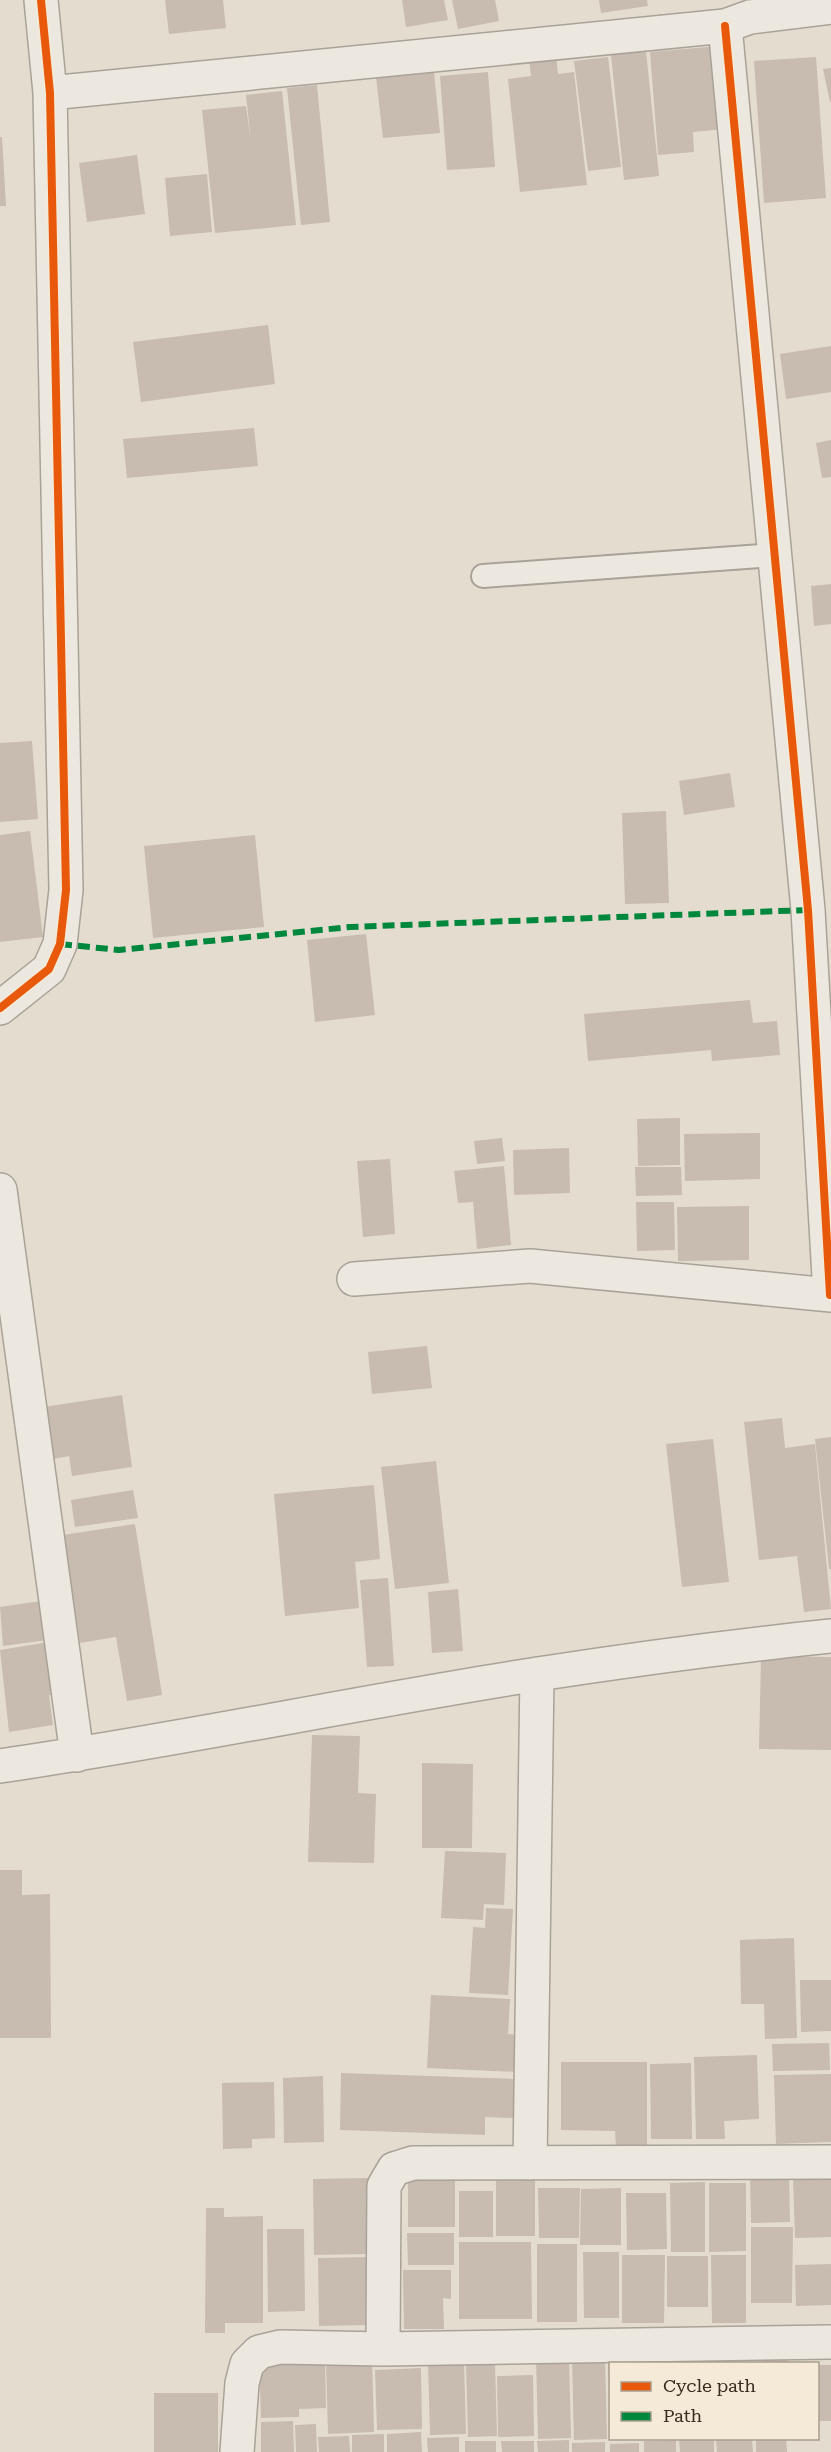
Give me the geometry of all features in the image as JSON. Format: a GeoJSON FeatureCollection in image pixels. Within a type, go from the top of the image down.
{"type":"FeatureCollection","features":[{"type":"Feature","properties":{"kind":"street"},"geometry":{"type":"LineString","coordinates":[[0,1008],[49,969],[60,945],[66,890],[50,93],[41,0]]}},
{"type":"Feature","properties":{"kind":"street"},"geometry":{"type":"LineString","coordinates":[[50,93],[741,14],[831,7]]}},
{"type":"Feature","properties":{"kind":"street"},"geometry":{"type":"LineString","coordinates":[[354,1279],[530,1266],[830,1295],[808,910],[775,555],[741,14]]}},
{"type":"Feature","properties":{"kind":"street"},"geometry":{"type":"LineString","coordinates":[[0,1190],[77,1755]]}},
{"type":"Feature","properties":{"kind":"street"},"geometry":{"type":"LineString","coordinates":[[0,1766],[77,1755],[537,1674],[743,1645],[831,1636]]}},
{"type":"Feature","properties":{"kind":"street"},"geometry":{"type":"LineString","coordinates":[[530,2163],[537,1674]]}},
{"type":"Feature","properties":{"kind":"street"},"geometry":{"type":"LineString","coordinates":[[383,2349],[384,2186],[394,2169],[413,2163],[831,2162]]}},
{"type":"Feature","properties":{"kind":"street"},"geometry":{"type":"LineString","coordinates":[[237,2452],[243,2383],[247,2364],[259,2352],[280,2347],[383,2349],[831,2342]]}},
{"type":"Feature","properties":{"kind":"lane"},"geometry":{"type":"LineString","coordinates":[[483,576],[775,555]]}},
{"type":"Feature","properties":{"kind":"building"},"geometry":{"type":"Polygon","coordinates":[[[165,0],[223,0],[226,28],[169,34],[165,0]]]}},
{"type":"Feature","properties":{"kind":"building"},"geometry":{"type":"Polygon","coordinates":[[[402,0],[444,0],[448,20],[406,27],[402,0]]]}},
{"type":"Feature","properties":{"kind":"building"},"geometry":{"type":"Polygon","coordinates":[[[452,0],[495,0],[499,21],[458,29],[452,0]]]}},
{"type":"Feature","properties":{"kind":"building"},"geometry":{"type":"Polygon","coordinates":[[[599,0],[647,0],[648,6],[601,13],[599,0]]]}},
{"type":"Feature","properties":{"kind":"building"},"geometry":{"type":"Polygon","coordinates":[[[719,46],[726,129],[693,132],[694,152],[658,155],[650,52],[719,46]]]}},
{"type":"Feature","properties":{"kind":"building"},"geometry":{"type":"Polygon","coordinates":[[[646,51],[659,176],[624,180],[611,55],[646,51]]]}},
{"type":"Feature","properties":{"kind":"building"},"geometry":{"type":"Polygon","coordinates":[[[556,54],[558,74],[574,72],[587,185],[520,192],[508,79],[531,76],[529,57],[556,54]]]}},
{"type":"Feature","properties":{"kind":"building"},"geometry":{"type":"Polygon","coordinates":[[[608,57],[621,167],[588,171],[574,61],[608,57]]]}},
{"type":"Feature","properties":{"kind":"building"},"geometry":{"type":"Polygon","coordinates":[[[816,57],[826,198],[764,203],[754,61],[816,57]]]}},
{"type":"Feature","properties":{"kind":"building"},"geometry":{"type":"Polygon","coordinates":[[[831,68],[831,102],[830,102],[823,69],[831,68]]]}},
{"type":"Feature","properties":{"kind":"building"},"geometry":{"type":"Polygon","coordinates":[[[434,72],[440,133],[383,138],[376,77],[434,72]]]}},
{"type":"Feature","properties":{"kind":"building"},"geometry":{"type":"Polygon","coordinates":[[[488,72],[495,167],[447,170],[440,76],[488,72]]]}},
{"type":"Feature","properties":{"kind":"building"},"geometry":{"type":"Polygon","coordinates":[[[317,85],[330,222],[301,225],[287,88],[317,85]]]}},
{"type":"Feature","properties":{"kind":"building"},"geometry":{"type":"Polygon","coordinates":[[[282,91],[296,225],[215,233],[202,110],[246,106],[251,143],[246,95],[282,91]]]}},
{"type":"Feature","properties":{"kind":"building"},"geometry":{"type":"Polygon","coordinates":[[[0,137],[2,137],[6,206],[0,206],[0,137]]]}},
{"type":"Feature","properties":{"kind":"building"},"geometry":{"type":"Polygon","coordinates":[[[137,155],[145,214],[87,222],[79,163],[137,155]]]}},
{"type":"Feature","properties":{"kind":"building"},"geometry":{"type":"Polygon","coordinates":[[[207,174],[212,232],[170,236],[165,178],[207,174]]]}},
{"type":"Feature","properties":{"kind":"building"},"geometry":{"type":"Polygon","coordinates":[[[268,325],[275,384],[141,402],[133,342],[268,325]]]}},
{"type":"Feature","properties":{"kind":"building"},"geometry":{"type":"Polygon","coordinates":[[[831,346],[831,392],[786,399],[780,354],[831,346]]]}},
{"type":"Feature","properties":{"kind":"building"},"geometry":{"type":"Polygon","coordinates":[[[254,428],[258,466],[127,478],[123,439],[254,428]]]}},
{"type":"Feature","properties":{"kind":"building"},"geometry":{"type":"Polygon","coordinates":[[[831,440],[831,477],[822,478],[816,443],[831,440]]]}},
{"type":"Feature","properties":{"kind":"building"},"geometry":{"type":"Polygon","coordinates":[[[831,584],[831,624],[814,626],[811,586],[831,584]]]}},
{"type":"Feature","properties":{"kind":"building"},"geometry":{"type":"Polygon","coordinates":[[[32,741],[38,819],[0,822],[0,743],[32,741]]]}},
{"type":"Feature","properties":{"kind":"building"},"geometry":{"type":"Polygon","coordinates":[[[730,773],[735,807],[684,815],[679,781],[730,773]]]}},
{"type":"Feature","properties":{"kind":"building"},"geometry":{"type":"Polygon","coordinates":[[[666,811],[669,903],[625,904],[622,813],[666,811]]]}},
{"type":"Feature","properties":{"kind":"building"},"geometry":{"type":"Polygon","coordinates":[[[30,831],[43,937],[0,942],[0,835],[30,831]]]}},
{"type":"Feature","properties":{"kind":"building"},"geometry":{"type":"Polygon","coordinates":[[[255,835],[264,927],[153,938],[144,846],[255,835]]]}},
{"type":"Feature","properties":{"kind":"building"},"geometry":{"type":"Polygon","coordinates":[[[366,934],[375,1015],[315,1022],[307,940],[366,934]]]}},
{"type":"Feature","properties":{"kind":"building"},"geometry":{"type":"Polygon","coordinates":[[[750,1000],[753,1023],[777,1021],[780,1055],[712,1061],[711,1050],[588,1061],[584,1014],[750,1000]]]}},
{"type":"Feature","properties":{"kind":"building"},"geometry":{"type":"Polygon","coordinates":[[[680,1118],[680,1165],[638,1166],[637,1119],[680,1118]]]}},
{"type":"Feature","properties":{"kind":"building"},"geometry":{"type":"Polygon","coordinates":[[[760,1133],[760,1179],[685,1181],[684,1134],[760,1133]]]}},
{"type":"Feature","properties":{"kind":"building"},"geometry":{"type":"Polygon","coordinates":[[[502,1138],[505,1161],[477,1164],[474,1141],[502,1138]]]}},
{"type":"Feature","properties":{"kind":"building"},"geometry":{"type":"Polygon","coordinates":[[[569,1148],[570,1193],[514,1195],[513,1150],[569,1148]]]}},
{"type":"Feature","properties":{"kind":"building"},"geometry":{"type":"Polygon","coordinates":[[[390,1159],[395,1234],[363,1237],[357,1161],[390,1159]]]}},
{"type":"Feature","properties":{"kind":"building"},"geometry":{"type":"Polygon","coordinates":[[[504,1166],[511,1245],[477,1249],[473,1202],[458,1203],[454,1171],[504,1166]]]}},
{"type":"Feature","properties":{"kind":"building"},"geometry":{"type":"Polygon","coordinates":[[[635,1167],[681,1167],[682,1195],[636,1196],[635,1167]]]}},
{"type":"Feature","properties":{"kind":"building"},"geometry":{"type":"Polygon","coordinates":[[[636,1202],[674,1202],[675,1250],[637,1251],[636,1202]]]}},
{"type":"Feature","properties":{"kind":"building"},"geometry":{"type":"Polygon","coordinates":[[[749,1206],[749,1260],[678,1261],[677,1207],[749,1206]]]}},
{"type":"Feature","properties":{"kind":"building"},"geometry":{"type":"Polygon","coordinates":[[[427,1346],[432,1388],[372,1394],[368,1352],[427,1346]]]}},
{"type":"Feature","properties":{"kind":"building"},"geometry":{"type":"Polygon","coordinates":[[[122,1395],[132,1467],[72,1476],[69,1456],[52,1459],[44,1407],[122,1395]]]}},
{"type":"Feature","properties":{"kind":"building"},"geometry":{"type":"Polygon","coordinates":[[[782,1418],[785,1448],[815,1444],[831,1609],[804,1612],[797,1556],[759,1560],[744,1422],[782,1418]]]}},
{"type":"Feature","properties":{"kind":"building"},"geometry":{"type":"Polygon","coordinates":[[[831,1437],[831,1569],[829,1569],[815,1439],[831,1437]]]}},
{"type":"Feature","properties":{"kind":"building"},"geometry":{"type":"Polygon","coordinates":[[[713,1439],[729,1582],[682,1587],[666,1444],[713,1439]]]}},
{"type":"Feature","properties":{"kind":"building"},"geometry":{"type":"Polygon","coordinates":[[[436,1461],[449,1583],[395,1589],[381,1467],[436,1461]]]}},
{"type":"Feature","properties":{"kind":"building"},"geometry":{"type":"Polygon","coordinates":[[[374,1485],[380,1559],[355,1562],[359,1608],[285,1616],[274,1494],[374,1485]]]}},
{"type":"Feature","properties":{"kind":"building"},"geometry":{"type":"Polygon","coordinates":[[[133,1490],[138,1518],[75,1527],[71,1500],[133,1490]]]}},
{"type":"Feature","properties":{"kind":"building"},"geometry":{"type":"Polygon","coordinates":[[[135,1524],[162,1695],[127,1701],[116,1637],[80,1643],[63,1535],[135,1524]]]}},
{"type":"Feature","properties":{"kind":"building"},"geometry":{"type":"Polygon","coordinates":[[[388,1578],[394,1666],[367,1667],[360,1580],[388,1578]]]}},
{"type":"Feature","properties":{"kind":"building"},"geometry":{"type":"Polygon","coordinates":[[[458,1589],[463,1651],[432,1653],[428,1592],[458,1589]]]}},
{"type":"Feature","properties":{"kind":"building"},"geometry":{"type":"Polygon","coordinates":[[[41,1601],[47,1640],[3,1646],[0,1607],[41,1601]]]}},
{"type":"Feature","properties":{"kind":"building"},"geometry":{"type":"Polygon","coordinates":[[[55,1641],[62,1692],[49,1695],[53,1725],[9,1732],[0,1650],[55,1641]]]}},
{"type":"Feature","properties":{"kind":"building"},"geometry":{"type":"Polygon","coordinates":[[[761,1656],[831,1657],[831,1750],[759,1749],[761,1656]]]}},
{"type":"Feature","properties":{"kind":"building"},"geometry":{"type":"Polygon","coordinates":[[[312,1735],[360,1736],[358,1793],[376,1794],[374,1863],[308,1862],[312,1735]]]}},
{"type":"Feature","properties":{"kind":"building"},"geometry":{"type":"Polygon","coordinates":[[[422,1763],[473,1764],[472,1848],[422,1848],[422,1763]]]}},
{"type":"Feature","properties":{"kind":"building"},"geometry":{"type":"Polygon","coordinates":[[[445,1851],[506,1853],[504,1905],[484,1904],[483,1920],[441,1918],[445,1851]]]}},
{"type":"Feature","properties":{"kind":"building"},"geometry":{"type":"Polygon","coordinates":[[[0,1870],[22,1870],[22,1895],[50,1894],[51,2038],[0,2038],[0,1870]]]}},
{"type":"Feature","properties":{"kind":"building"},"geometry":{"type":"Polygon","coordinates":[[[486,1908],[513,1909],[508,1995],[469,1993],[473,1927],[485,1928],[486,1908]]]}},
{"type":"Feature","properties":{"kind":"building"},"geometry":{"type":"Polygon","coordinates":[[[794,1938],[797,2038],[765,2039],[764,2004],[741,2004],[740,1940],[794,1938]]]}},
{"type":"Feature","properties":{"kind":"building"},"geometry":{"type":"Polygon","coordinates":[[[800,1980],[831,1980],[831,2031],[801,2032],[800,1980]]]}},
{"type":"Feature","properties":{"kind":"building"},"geometry":{"type":"Polygon","coordinates":[[[431,1995],[510,1999],[508,2034],[519,2035],[518,2072],[427,2068],[431,1995]]]}},
{"type":"Feature","properties":{"kind":"building"},"geometry":{"type":"Polygon","coordinates":[[[829,2043],[830,2070],[773,2071],[772,2044],[829,2043]]]}},
{"type":"Feature","properties":{"kind":"building"},"geometry":{"type":"Polygon","coordinates":[[[757,2055],[759,2119],[724,2121],[725,2139],[696,2139],[694,2057],[757,2055]]]}},
{"type":"Feature","properties":{"kind":"building"},"geometry":{"type":"Polygon","coordinates":[[[561,2062],[647,2062],[647,2146],[616,2146],[615,2131],[561,2130],[561,2062]]]}},
{"type":"Feature","properties":{"kind":"building"},"geometry":{"type":"Polygon","coordinates":[[[691,2063],[692,2139],[651,2139],[650,2064],[691,2063]]]}},
{"type":"Feature","properties":{"kind":"building"},"geometry":{"type":"Polygon","coordinates":[[[341,2073],[515,2079],[513,2118],[485,2117],[485,2135],[340,2130],[341,2073]]]}},
{"type":"Feature","properties":{"kind":"building"},"geometry":{"type":"Polygon","coordinates":[[[831,2074],[831,2142],[776,2144],[774,2075],[831,2074]]]}},
{"type":"Feature","properties":{"kind":"building"},"geometry":{"type":"Polygon","coordinates":[[[323,2076],[324,2142],[284,2143],[283,2078],[323,2076]]]}},
{"type":"Feature","properties":{"kind":"building"},"geometry":{"type":"Polygon","coordinates":[[[274,2082],[275,2138],[252,2139],[252,2148],[223,2149],[222,2083],[274,2082]]]}},
{"type":"Feature","properties":{"kind":"building"},"geometry":{"type":"Polygon","coordinates":[[[789,2174],[790,2222],[751,2223],[750,2176],[789,2174]]]}},
{"type":"Feature","properties":{"kind":"building"},"geometry":{"type":"Polygon","coordinates":[[[831,2176],[831,2237],[795,2238],[793,2178],[831,2176]]]}},
{"type":"Feature","properties":{"kind":"building"},"geometry":{"type":"Polygon","coordinates":[[[368,2178],[368,2254],[314,2255],[313,2179],[368,2178]]]}},
{"type":"Feature","properties":{"kind":"building"},"geometry":{"type":"Polygon","coordinates":[[[455,2179],[455,2227],[408,2227],[408,2180],[455,2179]]]}},
{"type":"Feature","properties":{"kind":"building"},"geometry":{"type":"Polygon","coordinates":[[[535,2179],[535,2236],[496,2236],[496,2180],[535,2179]]]}},
{"type":"Feature","properties":{"kind":"building"},"geometry":{"type":"Polygon","coordinates":[[[705,2182],[705,2252],[671,2252],[670,2183],[705,2182]]]}},
{"type":"Feature","properties":{"kind":"building"},"geometry":{"type":"Polygon","coordinates":[[[709,2183],[746,2183],[746,2251],[709,2252],[709,2183]]]}},
{"type":"Feature","properties":{"kind":"building"},"geometry":{"type":"Polygon","coordinates":[[[538,2188],[580,2188],[579,2238],[539,2238],[538,2188]]]}},
{"type":"Feature","properties":{"kind":"building"},"geometry":{"type":"Polygon","coordinates":[[[621,2188],[621,2245],[580,2245],[581,2189],[621,2188]]]}},
{"type":"Feature","properties":{"kind":"building"},"geometry":{"type":"Polygon","coordinates":[[[459,2191],[493,2191],[493,2237],[459,2237],[459,2191]]]}},
{"type":"Feature","properties":{"kind":"building"},"geometry":{"type":"Polygon","coordinates":[[[626,2193],[666,2193],[667,2249],[627,2250],[626,2193]]]}},
{"type":"Feature","properties":{"kind":"building"},"geometry":{"type":"Polygon","coordinates":[[[206,2208],[224,2208],[224,2217],[263,2216],[263,2323],[225,2323],[225,2333],[205,2333],[206,2208]]]}},
{"type":"Feature","properties":{"kind":"building"},"geometry":{"type":"Polygon","coordinates":[[[751,2227],[793,2227],[792,2303],[751,2303],[751,2227]]]}},
{"type":"Feature","properties":{"kind":"building"},"geometry":{"type":"Polygon","coordinates":[[[267,2229],[304,2229],[305,2311],[268,2312],[267,2229]]]}},
{"type":"Feature","properties":{"kind":"building"},"geometry":{"type":"Polygon","coordinates":[[[407,2233],[454,2233],[454,2265],[408,2265],[407,2233]]]}},
{"type":"Feature","properties":{"kind":"building"},"geometry":{"type":"Polygon","coordinates":[[[459,2242],[531,2242],[532,2319],[459,2319],[459,2242]]]}},
{"type":"Feature","properties":{"kind":"building"},"geometry":{"type":"Polygon","coordinates":[[[537,2244],[577,2244],[577,2322],[537,2322],[537,2244]]]}},
{"type":"Feature","properties":{"kind":"building"},"geometry":{"type":"Polygon","coordinates":[[[583,2252],[619,2252],[619,2318],[584,2318],[583,2252]]]}},
{"type":"Feature","properties":{"kind":"building"},"geometry":{"type":"Polygon","coordinates":[[[622,2255],[665,2255],[664,2323],[622,2323],[622,2255]]]}},
{"type":"Feature","properties":{"kind":"building"},"geometry":{"type":"Polygon","coordinates":[[[711,2255],[746,2255],[746,2323],[712,2323],[711,2255]]]}},
{"type":"Feature","properties":{"kind":"building"},"geometry":{"type":"Polygon","coordinates":[[[667,2256],[708,2256],[708,2307],[667,2307],[667,2256]]]}},
{"type":"Feature","properties":{"kind":"building"},"geometry":{"type":"Polygon","coordinates":[[[369,2257],[370,2325],[319,2326],[318,2258],[369,2257]]]}},
{"type":"Feature","properties":{"kind":"building"},"geometry":{"type":"Polygon","coordinates":[[[831,2264],[831,2305],[796,2306],[795,2265],[831,2264]]]}},
{"type":"Feature","properties":{"kind":"building"},"geometry":{"type":"Polygon","coordinates":[[[403,2270],[451,2270],[451,2299],[443,2298],[444,2329],[404,2329],[403,2270]]]}},
{"type":"Feature","properties":{"kind":"building"},"geometry":{"type":"Polygon","coordinates":[[[732,2351],[732,2362],[683,2362],[683,2352],[732,2351]]]}},
{"type":"Feature","properties":{"kind":"building"},"geometry":{"type":"Polygon","coordinates":[[[787,2353],[788,2362],[764,2362],[764,2354],[787,2353]]]}},
{"type":"Feature","properties":{"kind":"building"},"geometry":{"type":"Polygon","coordinates":[[[372,2356],[374,2432],[328,2434],[326,2358],[372,2356]]]}},
{"type":"Feature","properties":{"kind":"building"},"geometry":{"type":"Polygon","coordinates":[[[569,2357],[571,2438],[538,2439],[536,2358],[569,2357]]]}},
{"type":"Feature","properties":{"kind":"building"},"geometry":{"type":"Polygon","coordinates":[[[637,2357],[638,2362],[609,2362],[609,2386],[608,2358],[637,2357]]]}},
{"type":"Feature","properties":{"kind":"building"},"geometry":{"type":"Polygon","coordinates":[[[259,2358],[325,2358],[326,2408],[299,2409],[299,2417],[261,2418],[259,2358]]]}},
{"type":"Feature","properties":{"kind":"building"},"geometry":{"type":"Polygon","coordinates":[[[605,2358],[607,2439],[574,2440],[572,2359],[605,2358]]]}},
{"type":"Feature","properties":{"kind":"building"},"geometry":{"type":"Polygon","coordinates":[[[464,2361],[466,2434],[430,2435],[428,2362],[464,2361]]]}},
{"type":"Feature","properties":{"kind":"building"},"geometry":{"type":"Polygon","coordinates":[[[495,2362],[497,2436],[468,2437],[466,2363],[495,2362]]]}},
{"type":"Feature","properties":{"kind":"building"},"geometry":{"type":"Polygon","coordinates":[[[819,2365],[831,2365],[831,2421],[819,2421],[819,2365]]]}},
{"type":"Feature","properties":{"kind":"building"},"geometry":{"type":"Polygon","coordinates":[[[421,2368],[422,2429],[377,2430],[375,2370],[421,2368]]]}},
{"type":"Feature","properties":{"kind":"building"},"geometry":{"type":"Polygon","coordinates":[[[533,2375],[534,2436],[498,2437],[497,2376],[533,2375]]]}},
{"type":"Feature","properties":{"kind":"building"},"geometry":{"type":"Polygon","coordinates":[[[154,2393],[218,2393],[218,2452],[154,2452],[154,2393]]]}},
{"type":"Feature","properties":{"kind":"building"},"geometry":{"type":"Polygon","coordinates":[[[293,2421],[294,2452],[261,2452],[261,2422],[293,2421]]]}},
{"type":"Feature","properties":{"kind":"building"},"geometry":{"type":"Polygon","coordinates":[[[316,2424],[317,2452],[296,2452],[295,2425],[316,2424]]]}},
{"type":"Feature","properties":{"kind":"building"},"geometry":{"type":"Polygon","coordinates":[[[421,2432],[422,2452],[387,2452],[387,2434],[421,2432]]]}},
{"type":"Feature","properties":{"kind":"building"},"geometry":{"type":"Polygon","coordinates":[[[384,2434],[384,2452],[352,2452],[352,2435],[384,2434]]]}},
{"type":"Feature","properties":{"kind":"building"},"geometry":{"type":"Polygon","coordinates":[[[349,2436],[350,2452],[319,2452],[318,2437],[349,2436]]]}},
{"type":"Feature","properties":{"kind":"building"},"geometry":{"type":"Polygon","coordinates":[[[459,2437],[459,2452],[428,2452],[427,2438],[459,2437]]]}},
{"type":"Feature","properties":{"kind":"building"},"geometry":{"type":"Polygon","coordinates":[[[569,2440],[569,2452],[538,2452],[537,2441],[569,2440]]]}},
{"type":"Feature","properties":{"kind":"building"},"geometry":{"type":"Polygon","coordinates":[[[676,2440],[676,2452],[644,2452],[644,2441],[676,2440]]]}},
{"type":"Feature","properties":{"kind":"building"},"geometry":{"type":"Polygon","coordinates":[[[679,2440],[714,2440],[714,2452],[680,2452],[679,2440]]]}},
{"type":"Feature","properties":{"kind":"building"},"geometry":{"type":"Polygon","coordinates":[[[716,2440],[752,2440],[753,2452],[717,2452],[716,2440]]]}},
{"type":"Feature","properties":{"kind":"building"},"geometry":{"type":"Polygon","coordinates":[[[756,2440],[786,2440],[787,2452],[756,2452],[756,2440]]]}},
{"type":"Feature","properties":{"kind":"building"},"geometry":{"type":"Polygon","coordinates":[[[465,2441],[496,2441],[496,2452],[465,2452],[465,2441]]]}},
{"type":"Feature","properties":{"kind":"building"},"geometry":{"type":"Polygon","coordinates":[[[501,2441],[534,2441],[534,2452],[502,2452],[501,2441]]]}},
{"type":"Feature","properties":{"kind":"building"},"geometry":{"type":"Polygon","coordinates":[[[605,2442],[605,2452],[572,2452],[572,2443],[605,2442]]]}},
{"type":"Feature","properties":{"kind":"building"},"geometry":{"type":"Polygon","coordinates":[[[639,2443],[639,2452],[610,2452],[610,2444],[639,2443]]]}},
{"type":"Feature","properties":{"kind":"marked path"},"geometry":{"type":"LineString","coordinates":[[60,944],[119,950],[350,927],[808,910]]}},
{"type":"Feature","properties":{"kind":"cycle path"},"geometry":{"type":"LineString","coordinates":[[0,1008],[49,969],[60,944],[66,890],[50,93],[41,0]]}},
{"type":"Feature","properties":{"kind":"cycle path"},"geometry":{"type":"LineString","coordinates":[[725,26],[808,910],[830,1295]]}}]}
